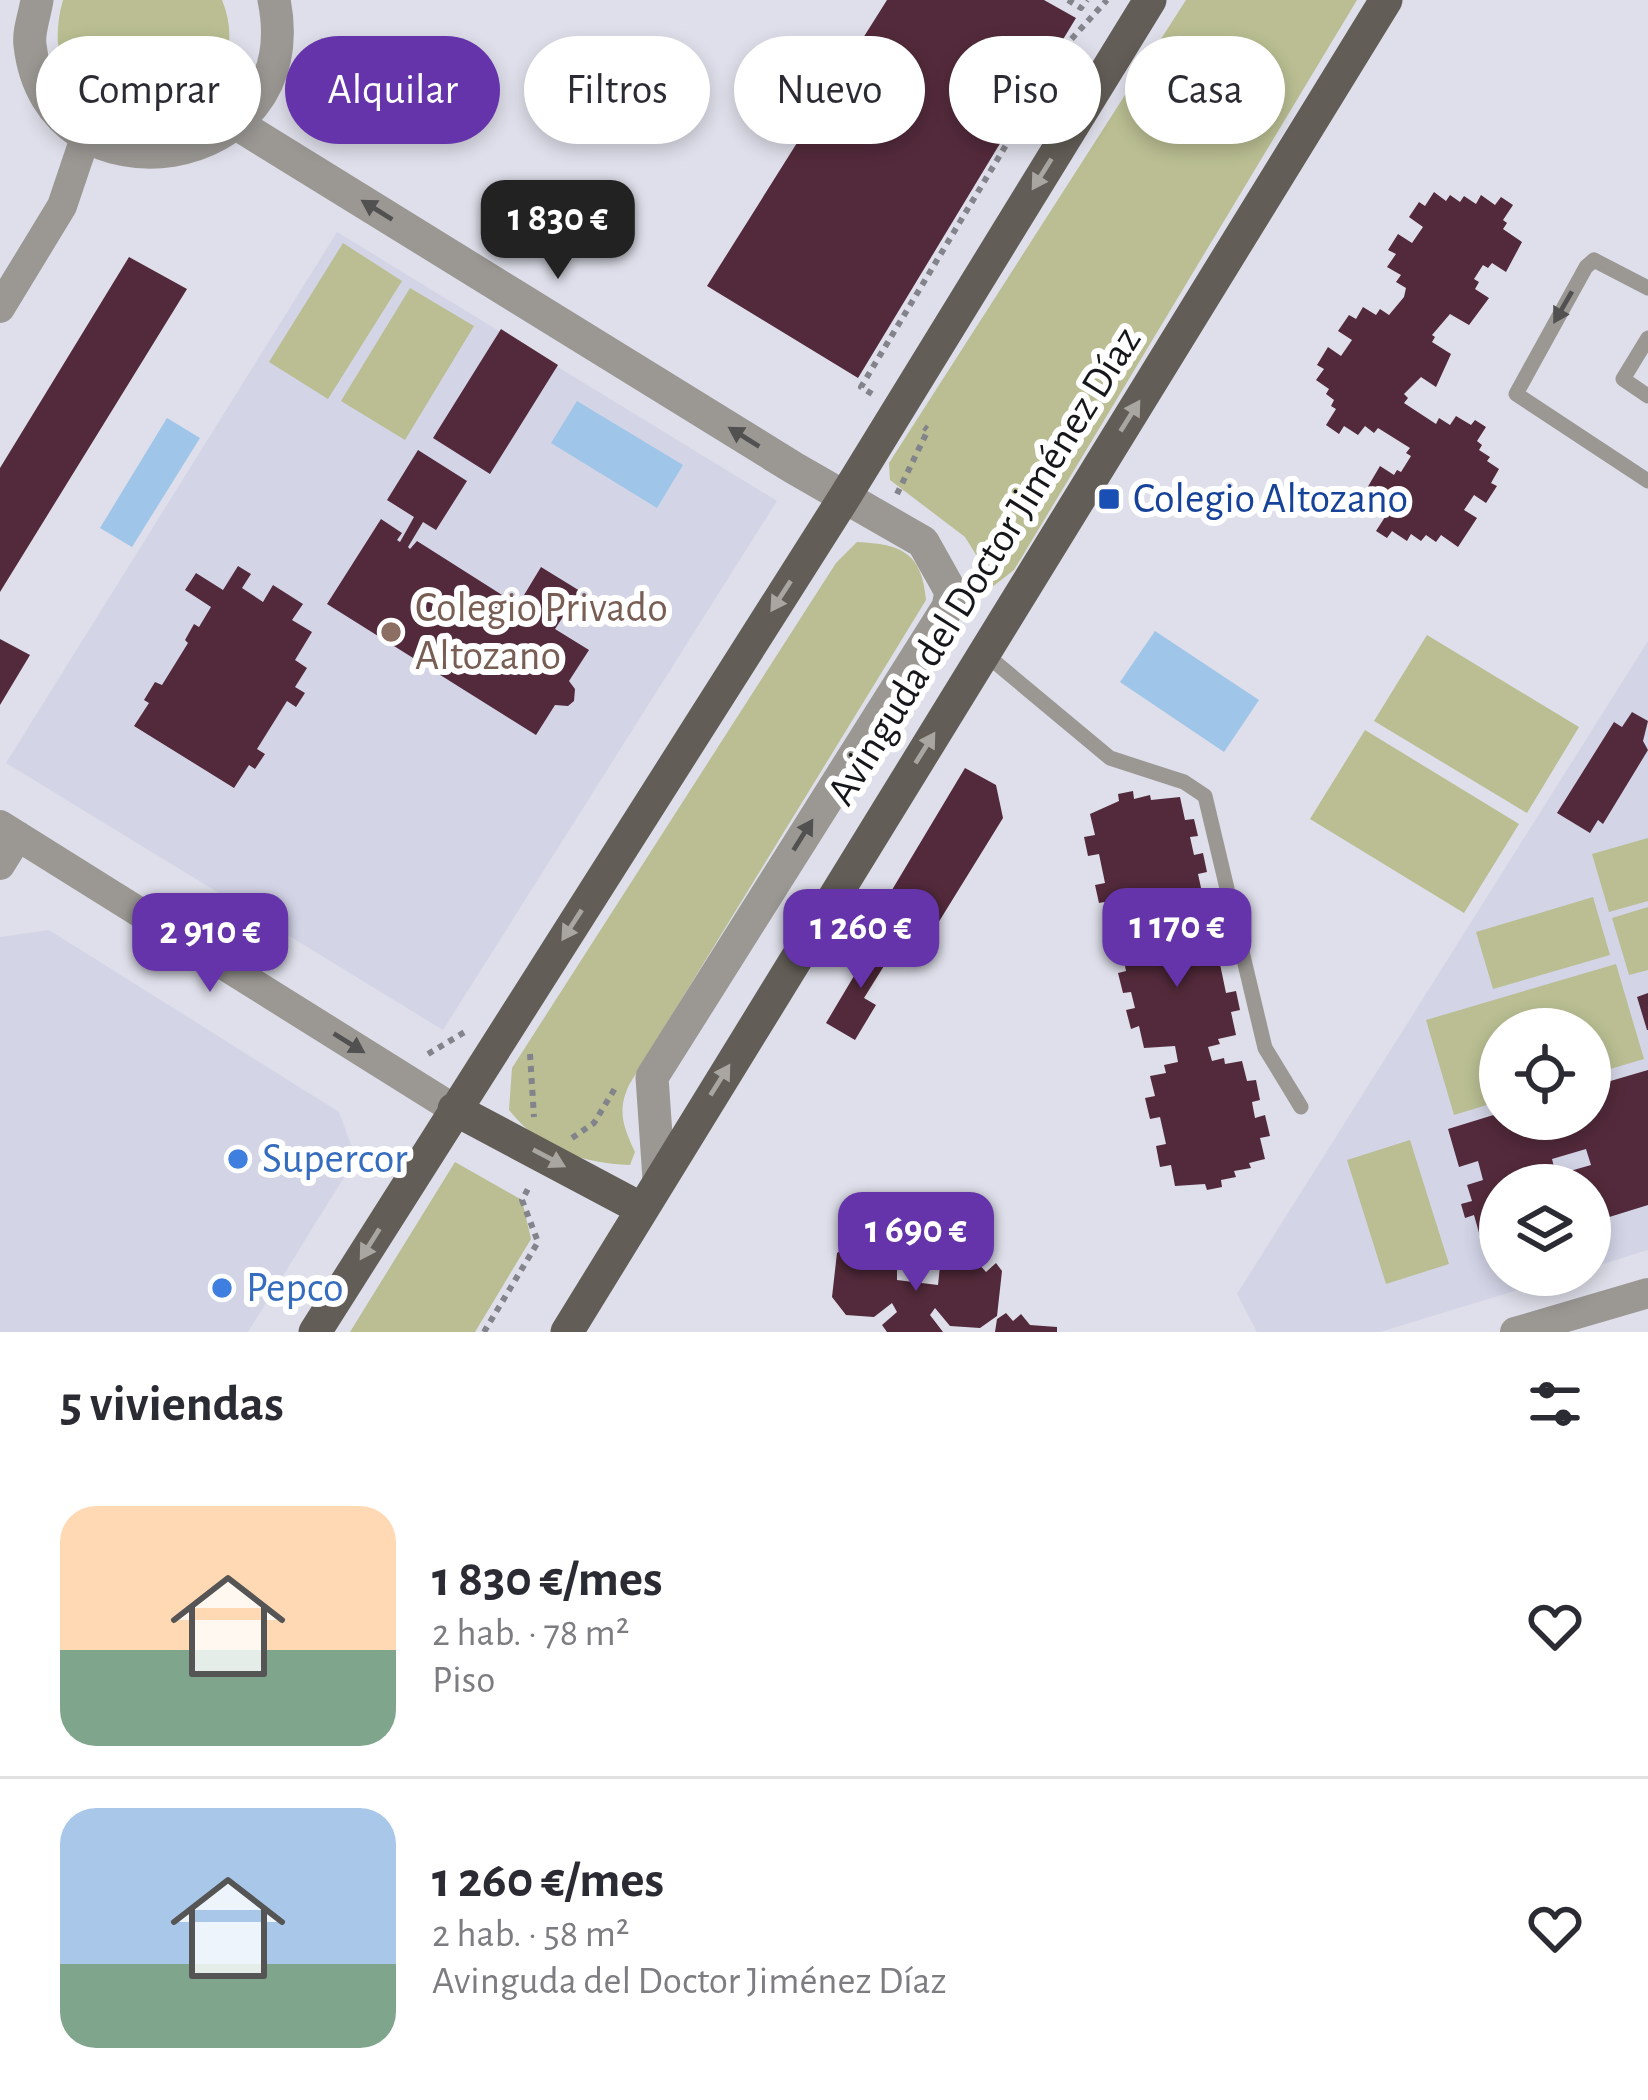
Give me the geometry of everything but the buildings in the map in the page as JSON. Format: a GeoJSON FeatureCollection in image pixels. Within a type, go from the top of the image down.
{"type":"FeatureCollection","features":[{"type":"Feature","properties":{"kind":"main road","name":"Avinguda del Doctor Jiménez Díaz"},"geometry":{"type":"LineString","coordinates":[[567,1332],[1386,0]]}},
{"type":"Feature","properties":{"kind":"main road"},"geometry":{"type":"LineString","coordinates":[[315,1332],[844,498],[1148,1]]}},
{"type":"Feature","properties":{"kind":"main road"},"geometry":{"type":"LineString","coordinates":[[454,1109],[642,1209]]}},
{"type":"Feature","properties":{"kind":"street"},"geometry":{"type":"LineString","coordinates":[[36,66],[29,44],[37,0]]}},
{"type":"Feature","properties":{"kind":"street"},"geometry":{"type":"LineString","coordinates":[[261,94],[277,52],[274,0]]}},
{"type":"Feature","properties":{"kind":"street","name":"Avinguda del Doctor Jiménez Díaz"},"geometry":{"type":"LineString","coordinates":[[261,139],[922,542],[951,592],[948,607],[652,1077],[659,1179]]}},
{"type":"Feature","properties":{"kind":"street"},"geometry":{"type":"LineString","coordinates":[[0,308],[62,206],[83,144]]}},
{"type":"Feature","properties":{"kind":"street"},"geometry":{"type":"LineString","coordinates":[[108,144],[127,152],[172,154],[203,144]]}},
{"type":"Feature","properties":{"kind":"street"},"geometry":{"type":"LineString","coordinates":[[0,865],[9,831],[454,1109]]}},
{"type":"Feature","properties":{"kind":"street"},"geometry":{"type":"LineString","coordinates":[[1515,1332],[1648,1293]]}},
{"type":"Feature","properties":{"kind":"lane"},"geometry":{"type":"LineString","coordinates":[[1648,288],[1594,260],[1563,306],[1516,394],[1648,481]]}},
{"type":"Feature","properties":{"kind":"lane"},"geometry":{"type":"LineString","coordinates":[[1648,338],[1623,379],[1648,396]]}},
{"type":"Feature","properties":{"kind":"lane"},"geometry":{"type":"LineString","coordinates":[[984,653],[1110,758],[1184,782],[1205,796],[1265,1048],[1301,1107]]}},
{"type":"Feature","properties":{"kind":"path"},"geometry":{"type":"LineString","coordinates":[[1067,0],[1081,8],[1087,0]]}},
{"type":"Feature","properties":{"kind":"path"},"geometry":{"type":"LineString","coordinates":[[884,520],[928,430],[861,387],[1056,61],[1107,0]]}},
{"type":"Feature","properties":{"kind":"path"},"geometry":{"type":"LineString","coordinates":[[484,1332],[538,1242],[522,1200],[547,1157],[594,1123],[619,1083]]}},
{"type":"Feature","properties":{"kind":"shaded area","name":"Colegio Privado Altozano"},"geometry":{"type":"Polygon","coordinates":[[[337,232],[777,501],[443,1030],[6,763],[337,232]]]}},
{"type":"Feature","properties":{"kind":"shaded area"},"geometry":{"type":"Polygon","coordinates":[[[1648,641],[1648,1250],[1611,1261],[1611,1164],[1479,1164],[1479,1296],[1498,1296],[1380,1332],[1257,1332],[1237,1294],[1648,641]]]}},
{"type":"Feature","properties":{"kind":"shaded area"},"geometry":{"type":"Polygon","coordinates":[[[49,930],[339,1112],[356,1158],[248,1332],[0,1332],[0,937],[49,930]]]}},
{"type":"Feature","properties":{"kind":"green space"},"geometry":{"type":"Polygon","coordinates":[[[63,0],[222,0],[229,36],[59,36],[63,0]]]}},
{"type":"Feature","properties":{"kind":"green space"},"geometry":{"type":"Polygon","coordinates":[[[1186,0],[1357,0],[1285,120],[1285,36],[1163,36],[1186,0]]]}},
{"type":"Feature","properties":{"kind":"green space"},"geometry":{"type":"Polygon","coordinates":[[[1125,95],[1125,144],[1270,144],[1014,570],[987,591],[976,585],[978,558],[965,537],[890,480],[889,463],[1094,144],[1101,144],[1101,133],[1125,95]]]}},
{"type":"Feature","properties":{"kind":"green space"},"geometry":{"type":"Polygon","coordinates":[[[343,243],[402,281],[328,399],[269,362],[343,243]]]}},
{"type":"Feature","properties":{"kind":"green space"},"geometry":{"type":"Polygon","coordinates":[[[410,288],[474,326],[405,440],[341,401],[410,288]]]}},
{"type":"Feature","properties":{"kind":"green space"},"geometry":{"type":"Polygon","coordinates":[[[857,542],[886,545],[907,554],[920,571],[926,600],[629,1085],[622,1111],[635,1152],[630,1165],[595,1161],[548,1144],[509,1110],[512,1068],[836,563],[857,542]]]}},
{"type":"Feature","properties":{"kind":"green space"},"geometry":{"type":"Polygon","coordinates":[[[1427,635],[1579,727],[1527,813],[1374,721],[1427,635]]]}},
{"type":"Feature","properties":{"kind":"green space"},"geometry":{"type":"Polygon","coordinates":[[[1365,730],[1519,824],[1464,913],[1310,819],[1365,730]]]}},
{"type":"Feature","properties":{"kind":"green space"},"geometry":{"type":"Polygon","coordinates":[[[1648,838],[1648,901],[1609,912],[1592,854],[1648,838]]]}},
{"type":"Feature","properties":{"kind":"green space"},"geometry":{"type":"Polygon","coordinates":[[[1593,897],[1610,955],[1493,989],[1476,932],[1593,897]]]}},
{"type":"Feature","properties":{"kind":"green space"},"geometry":{"type":"Polygon","coordinates":[[[1648,907],[1648,970],[1629,975],[1612,918],[1648,907]]]}},
{"type":"Feature","properties":{"kind":"green space"},"geometry":{"type":"Polygon","coordinates":[[[1616,964],[1644,1059],[1611,1069],[1611,1008],[1479,1008],[1479,1107],[1454,1115],[1426,1020],[1616,964]]]}},
{"type":"Feature","properties":{"kind":"green space"},"geometry":{"type":"Polygon","coordinates":[[[1410,1140],[1449,1264],[1386,1284],[1347,1160],[1410,1140]]]}},
{"type":"Feature","properties":{"kind":"green space"},"geometry":{"type":"Polygon","coordinates":[[[455,1162],[522,1200],[531,1239],[475,1332],[350,1332],[455,1162]]]}},
{"type":"Feature","properties":{"kind":"water"},"geometry":{"type":"Polygon","coordinates":[[[577,401],[683,465],[657,508],[551,443],[577,401]]]}},
{"type":"Feature","properties":{"kind":"water"},"geometry":{"type":"Polygon","coordinates":[[[167,418],[200,438],[132,547],[100,528],[167,418]]]}},
{"type":"Feature","properties":{"kind":"water"},"geometry":{"type":"Polygon","coordinates":[[[1155,631],[1259,700],[1224,752],[1120,682],[1155,631]]]}},
{"type":"Feature","properties":{"kind":"place","name":"Colegio Altozano"},"geometry":{"type":"Point","coordinates":[1109,499]}},
{"type":"Feature","properties":{"kind":"place","name":"Colegio Privado Altozano"},"geometry":{"type":"Point","coordinates":[391,632]}},
{"type":"Feature","properties":{"kind":"place","name":"Supercor"},"geometry":{"type":"Point","coordinates":[238,1159]}},
{"type":"Feature","properties":{"kind":"place","name":"Pepco"},"geometry":{"type":"Point","coordinates":[222,1288]}}]}
